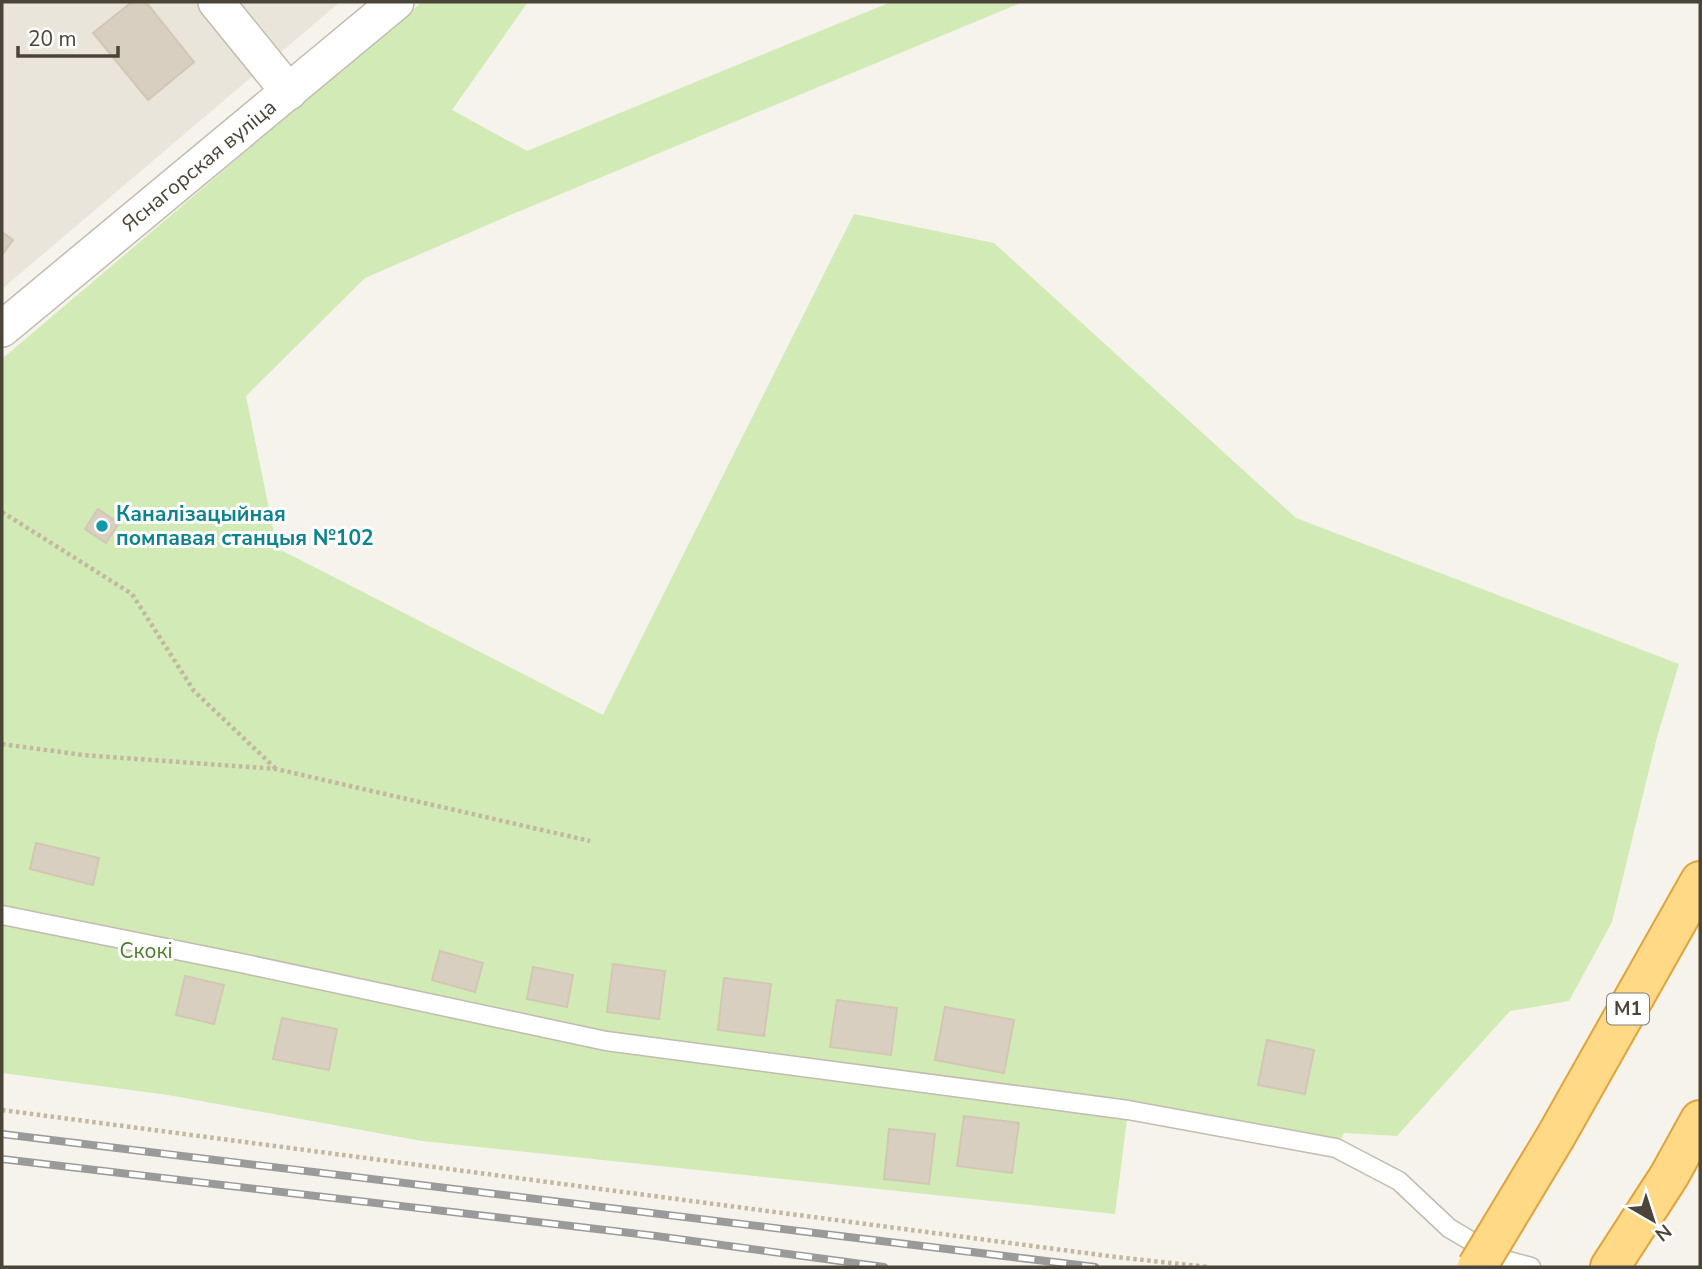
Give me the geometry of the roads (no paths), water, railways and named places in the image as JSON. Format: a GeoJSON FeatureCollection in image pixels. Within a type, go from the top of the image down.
{"type":"FeatureCollection","features":[{"type":"Feature","properties":{"kind":"highway","name":"М1"},"geometry":{"type":"LineString","coordinates":[[1477,1267],[1556,1136],[1700,881]]}},
{"type":"Feature","properties":{"kind":"highway"},"geometry":{"type":"LineString","coordinates":[[1610,1267],[1669,1176],[1700,1120]]}},
{"type":"Feature","properties":{"kind":"street"},"geometry":{"type":"LineString","coordinates":[[216,2],[289,92]]}},
{"type":"Feature","properties":{"kind":"street","name":"Яснагорская вуліца"},"geometry":{"type":"LineString","coordinates":[[2,329],[396,2]]}},
{"type":"Feature","properties":{"kind":"lane"},"geometry":{"type":"LineString","coordinates":[[2,915],[606,1041],[1128,1111],[1336,1148],[1399,1181],[1449,1228],[1501,1259],[1531,1267]]}},
{"type":"Feature","properties":{"kind":"railway"},"geometry":{"type":"LineString","coordinates":[[2,1134],[1095,1267]]}},
{"type":"Feature","properties":{"kind":"railway"},"geometry":{"type":"LineString","coordinates":[[2,1159],[656,1236],[884,1267]]}},
{"type":"Feature","properties":{"kind":"place","name":"Каналізацыйная помпавая станцыя №102"},"geometry":{"type":"Point","coordinates":[102,526]}},
{"type":"Feature","properties":{"kind":"park label","name":"Скокі"},"geometry":{"type":"Point","coordinates":[146,951]}}]}
